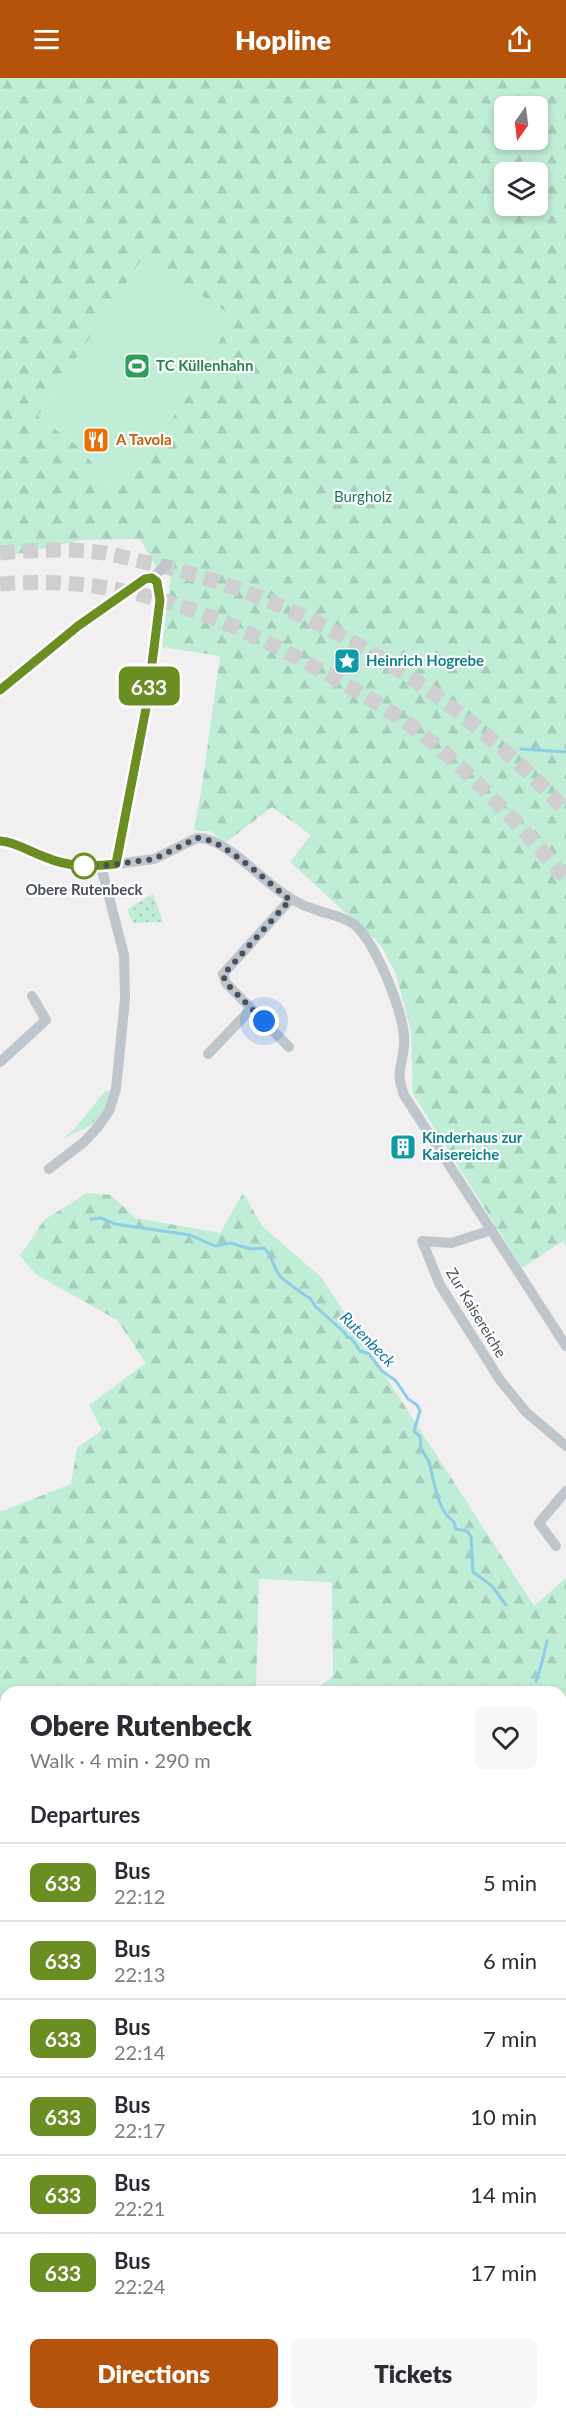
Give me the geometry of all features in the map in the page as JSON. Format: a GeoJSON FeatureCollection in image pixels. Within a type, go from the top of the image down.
{"type":"FeatureCollection","features":[{"type":"Feature","properties":{"kind":"street"},"geometry":{"type":"LineString","coordinates":[[0,690],[78,626],[145,579],[152,578],[167,564]]}},
{"type":"Feature","properties":{"kind":"street"},"geometry":{"type":"LineString","coordinates":[[116,864],[147,703],[160,600],[159,587],[152,578]]}},
{"type":"Feature","properties":{"kind":"street"},"geometry":{"type":"LineString","coordinates":[[0,841],[11,843],[61,863],[101,866],[154,859],[197,838],[205,838],[223,847],[290,900],[339,916],[356,926],[371,947],[385,974],[401,1017],[404,1046],[398,1075],[404,1095],[566,1346]]}},
{"type":"Feature","properties":{"kind":"street"},"geometry":{"type":"LineString","coordinates":[[49,1169],[84,1142],[97,1128],[109,1111],[116,1089],[125,999],[124,955],[101,866]]}},
{"type":"Feature","properties":{"kind":"street"},"geometry":{"type":"LineString","coordinates":[[289,1047],[226,983],[223,975],[290,900]]}},
{"type":"Feature","properties":{"kind":"street"},"geometry":{"type":"LineString","coordinates":[[0,1062],[46,1020],[32,996]]}},
{"type":"Feature","properties":{"kind":"street"},"geometry":{"type":"LineString","coordinates":[[208,1054],[251,1009]]}},
{"type":"Feature","properties":{"kind":"street","name":"Zur Kaisereiche"},"geometry":{"type":"LineString","coordinates":[[492,1230],[451,1243],[422,1240],[440,1285],[500,1380],[526,1412],[566,1446]]}},
{"type":"Feature","properties":{"kind":"street"},"geometry":{"type":"LineString","coordinates":[[556,1546],[539,1523],[566,1491]]}},
{"type":"Feature","properties":{"kind":"green space","name":"Burgholz"},"geometry":{"type":"Polygon","coordinates":[[[0,78],[566,78],[566,1246],[563,1241],[522,1268],[413,1094],[411,1031],[396,974],[380,944],[290,862],[311,835],[272,807],[225,843],[210,831],[197,831],[194,828],[220,656],[162,647],[172,567],[156,567],[140,539],[81,540],[0,558],[0,78]],[[143,258],[38,416],[83,450],[113,493],[234,317],[143,258]]]}},
{"type":"Feature","properties":{"kind":"green space","name":"TC Küllenhahn"},"geometry":{"type":"Polygon","coordinates":[[[143,257],[234,317],[143,467],[113,493],[83,450],[38,416],[143,257]]]}},
{"type":"Feature","properties":{"kind":"green space"},"geometry":{"type":"Polygon","coordinates":[[[153,894],[163,922],[133,923],[127,909],[153,894]]]}},
{"type":"Feature","properties":{"kind":"green space"},"geometry":{"type":"Polygon","coordinates":[[[111,1090],[112,1099],[92,1125],[62,1139],[74,1130],[105,1091],[111,1090]]]}},
{"type":"Feature","properties":{"kind":"green space"},"geometry":{"type":"Polygon","coordinates":[[[87,1193],[111,1195],[135,1218],[220,1233],[243,1193],[262,1226],[322,1278],[534,1606],[566,1578],[566,1686],[320,1686],[333,1676],[332,1582],[259,1579],[256,1686],[0,1686],[0,1512],[71,1484],[77,1448],[102,1430],[89,1405],[146,1363],[117,1320],[37,1275],[20,1256],[44,1220],[87,1193]]]}},
{"type":"Feature","properties":{"kind":"waterway"},"geometry":{"type":"LineString","coordinates":[[521,749],[566,752]]}},
{"type":"Feature","properties":{"kind":"waterway","name":"Rutenbeck"},"geometry":{"type":"LineString","coordinates":[[91,1219],[101,1218],[115,1224],[190,1235],[215,1246],[230,1243],[251,1249],[264,1248],[280,1276],[310,1298],[315,1306],[347,1337],[351,1338],[360,1351],[369,1354],[382,1371],[396,1381],[408,1399],[417,1405],[420,1411],[414,1431],[420,1437],[421,1448],[428,1461],[443,1510],[454,1522],[456,1529],[467,1531],[471,1537],[473,1572],[492,1586],[506,1605]]}},
{"type":"Feature","properties":{"kind":"waterway","name":"Rutenbeck"},"geometry":{"type":"LineString","coordinates":[[536,1681],[547,1641]]}},
{"type":"Feature","properties":{"kind":"tunnel"},"geometry":{"type":"LineString","coordinates":[[0,553],[52,550],[105,553],[213,580],[270,601],[325,627],[378,657],[429,690],[477,727],[566,811]]}},
{"type":"Feature","properties":{"kind":"tunnel"},"geometry":{"type":"LineString","coordinates":[[0,584],[44,582],[126,591],[204,614],[280,649],[365,696],[396,715],[425,737],[489,795],[566,878]]}},
{"type":"Feature","properties":{"kind":"bus line","name":"633"},"geometry":{"type":"LineString","coordinates":[[0,690],[78,626],[145,579],[152,578],[157,582],[160,600],[147,703],[116,864],[70,865],[0,841]]}},
{"type":"Feature","properties":{"kind":"place","name":"TC Küllenhahn"},"geometry":{"type":"Point","coordinates":[137,366]}},
{"type":"Feature","properties":{"kind":"place","name":"A Tavola"},"geometry":{"type":"Point","coordinates":[96,440]}},
{"type":"Feature","properties":{"kind":"place","name":"Heinrich Hogrebe"},"geometry":{"type":"Point","coordinates":[347,661]}},
{"type":"Feature","properties":{"kind":"place","name":"Obere Rutenbeck"},"geometry":{"type":"Point","coordinates":[84,866]}},
{"type":"Feature","properties":{"kind":"place","name":"Kinderhaus zur Kaisereiche"},"geometry":{"type":"Point","coordinates":[403,1147]}},
{"type":"Feature","properties":{"kind":"route"},"geometry":{"type":"LineString","coordinates":[[84,866],[79,866],[101,866],[154,859],[197,838],[205,838],[223,847],[290,900],[223,975],[226,983],[264,1021]]}}]}
